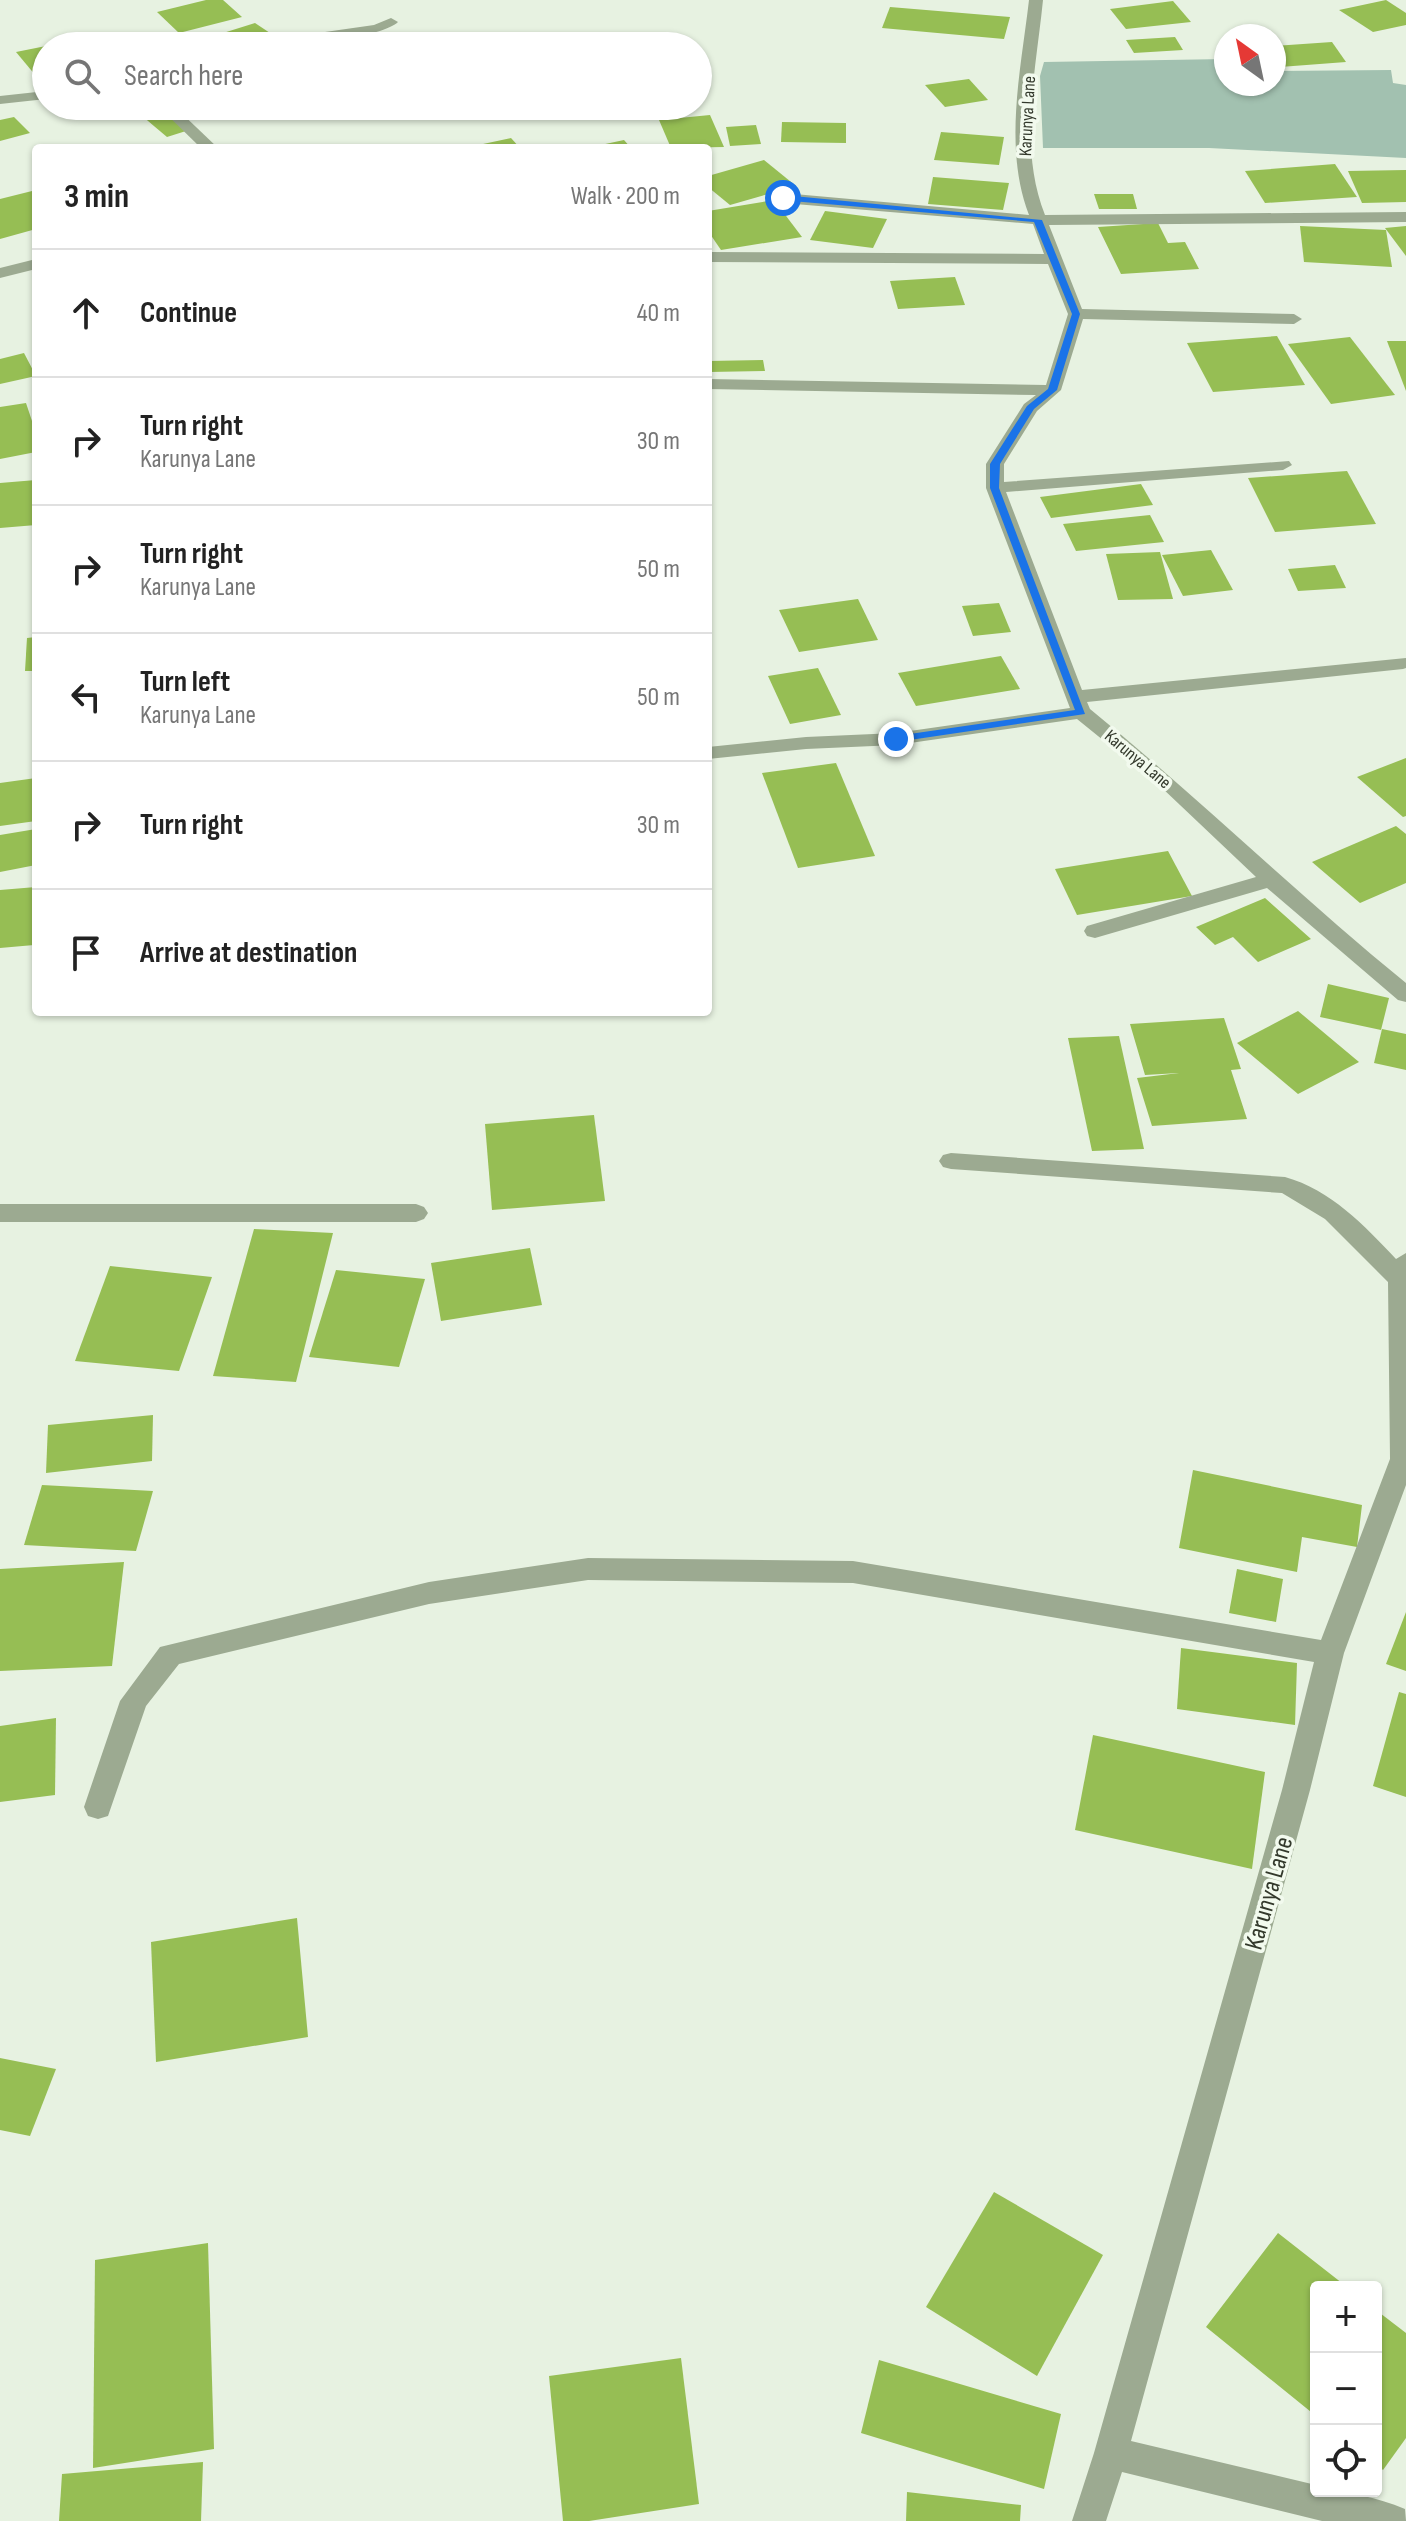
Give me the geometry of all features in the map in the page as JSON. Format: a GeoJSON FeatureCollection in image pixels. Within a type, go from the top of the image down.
{"type":"FeatureCollection","features":[{"type":"Feature","properties":{"kind":"street","name":"Karunya Lane"},"geometry":{"type":"LineString","coordinates":[[1036,0],[1022,134],[1026,187],[1076,314]]}},
{"type":"Feature","properties":{"kind":"street"},"geometry":{"type":"LineString","coordinates":[[355,32],[378,29],[391,22]]}},
{"type":"Feature","properties":{"kind":"street"},"geometry":{"type":"LineString","coordinates":[[0,100],[32,97]]}},
{"type":"Feature","properties":{"kind":"street"},"geometry":{"type":"LineString","coordinates":[[180,120],[206,144]]}},
{"type":"Feature","properties":{"kind":"street"},"geometry":{"type":"LineString","coordinates":[[783,198],[1038,220],[1406,217]]}},
{"type":"Feature","properties":{"kind":"street"},"geometry":{"type":"LineString","coordinates":[[712,257],[1056,259]]}},
{"type":"Feature","properties":{"kind":"street"},"geometry":{"type":"LineString","coordinates":[[2,270],[32,265]]}},
{"type":"Feature","properties":{"kind":"street"},"geometry":{"type":"LineString","coordinates":[[1283,465],[995,488],[995,464],[1030,408],[1053,390],[1076,314],[1294,319]]}},
{"type":"Feature","properties":{"kind":"street"},"geometry":{"type":"LineString","coordinates":[[712,384],[1053,390]]}},
{"type":"Feature","properties":{"kind":"street","name":"Karunya Lane"},"geometry":{"type":"LineString","coordinates":[[995,488],[1078,704],[1168,783],[1270,880],[1406,995]]}},
{"type":"Feature","properties":{"kind":"street"},"geometry":{"type":"LineString","coordinates":[[712,753],[806,743],[896,739],[1078,704],[1403,663]]}},
{"type":"Feature","properties":{"kind":"street"},"geometry":{"type":"LineString","coordinates":[[1095,931],[1270,880]]}},
{"type":"Feature","properties":{"kind":"street"},"geometry":{"type":"LineString","coordinates":[[951,1161],[1285,1185],[1302,1191],[1403,1271]]}},
{"type":"Feature","properties":{"kind":"street"},"geometry":{"type":"LineString","coordinates":[[0,1213],[416,1213]]}},
{"type":"Feature","properties":{"kind":"street","name":"Karunya Lane"},"geometry":{"type":"LineString","coordinates":[[1089,2521],[1111,2453],[1296,1790],[1330,1653],[1403,1459],[1403,1271]]}},
{"type":"Feature","properties":{"kind":"street"},"geometry":{"type":"LineString","coordinates":[[98,1807],[134,1701],[170,1655],[429,1593],[588,1569],[853,1572],[1330,1653]]}},
{"type":"Feature","properties":{"kind":"street"},"geometry":{"type":"LineString","coordinates":[[1111,2453],[1393,2521]]}},
{"type":"Feature","properties":{"kind":"green space"},"geometry":{"type":"Polygon","coordinates":[[[1214,59],[1214,96],[1286,96],[1286,71],[1391,70],[1393,83],[1406,85],[1406,158],[1209,148],[1043,148],[1040,76],[1044,62],[1214,59]]]}},
{"type":"Feature","properties":{"kind":"building"},"geometry":{"type":"Polygon","coordinates":[[[206,0],[223,0],[242,17],[178,32],[157,12],[206,0]]]}},
{"type":"Feature","properties":{"kind":"building"},"geometry":{"type":"Polygon","coordinates":[[[1386,0],[1406,13],[1406,25],[1373,32],[1339,10],[1386,0]]]}},
{"type":"Feature","properties":{"kind":"building"},"geometry":{"type":"Polygon","coordinates":[[[1173,1],[1191,22],[1126,29],[1110,9],[1173,1]]]}},
{"type":"Feature","properties":{"kind":"building"},"geometry":{"type":"Polygon","coordinates":[[[890,7],[1010,17],[1004,39],[882,28],[890,7]]]}},
{"type":"Feature","properties":{"kind":"building"},"geometry":{"type":"Polygon","coordinates":[[[255,23],[268,32],[226,32],[255,23]]]}},
{"type":"Feature","properties":{"kind":"building"},"geometry":{"type":"Polygon","coordinates":[[[1175,37],[1183,50],[1134,53],[1126,40],[1175,37]]]}},
{"type":"Feature","properties":{"kind":"building"},"geometry":{"type":"Polygon","coordinates":[[[1332,42],[1346,62],[1286,67],[1286,45],[1332,42]]]}},
{"type":"Feature","properties":{"kind":"building"},"geometry":{"type":"Polygon","coordinates":[[[32,49],[32,71],[16,52],[32,49]]]}},
{"type":"Feature","properties":{"kind":"building"},"geometry":{"type":"Polygon","coordinates":[[[969,79],[988,100],[945,107],[925,85],[969,79]]]}},
{"type":"Feature","properties":{"kind":"building"},"geometry":{"type":"Polygon","coordinates":[[[14,117],[30,133],[0,141],[0,120],[14,117]]]}},
{"type":"Feature","properties":{"kind":"building"},"geometry":{"type":"Polygon","coordinates":[[[147,120],[173,120],[186,131],[167,137],[147,120]]]}},
{"type":"Feature","properties":{"kind":"building"},"geometry":{"type":"Polygon","coordinates":[[[659,120],[712,120],[724,147],[712,147],[712,144],[669,144],[659,120]]]}},
{"type":"Feature","properties":{"kind":"building"},"geometry":{"type":"Polygon","coordinates":[[[782,122],[846,123],[846,143],[781,142],[782,122]]]}},
{"type":"Feature","properties":{"kind":"building"},"geometry":{"type":"Polygon","coordinates":[[[756,125],[761,144],[730,146],[726,127],[756,125]]]}},
{"type":"Feature","properties":{"kind":"building"},"geometry":{"type":"Polygon","coordinates":[[[941,132],[1004,137],[999,165],[934,160],[941,132]]]}},
{"type":"Feature","properties":{"kind":"building"},"geometry":{"type":"Polygon","coordinates":[[[511,138],[516,144],[483,144],[511,138]]]}},
{"type":"Feature","properties":{"kind":"building"},"geometry":{"type":"Polygon","coordinates":[[[624,140],[628,144],[605,144],[624,140]]]}},
{"type":"Feature","properties":{"kind":"building"},"geometry":{"type":"Polygon","coordinates":[[[764,160],[796,186],[730,205],[712,190],[712,175],[764,160]]]}},
{"type":"Feature","properties":{"kind":"building"},"geometry":{"type":"Polygon","coordinates":[[[1335,164],[1357,197],[1265,203],[1245,171],[1335,164]]]}},
{"type":"Feature","properties":{"kind":"building"},"geometry":{"type":"Polygon","coordinates":[[[1406,170],[1406,202],[1362,203],[1348,171],[1406,170]]]}},
{"type":"Feature","properties":{"kind":"building"},"geometry":{"type":"Polygon","coordinates":[[[933,177],[1009,183],[1003,210],[928,204],[933,177]]]}},
{"type":"Feature","properties":{"kind":"building"},"geometry":{"type":"Polygon","coordinates":[[[32,191],[32,230],[0,239],[0,199],[32,191]]]}},
{"type":"Feature","properties":{"kind":"building"},"geometry":{"type":"Polygon","coordinates":[[[1094,194],[1133,194],[1137,209],[1099,209],[1094,194]]]}},
{"type":"Feature","properties":{"kind":"building"},"geometry":{"type":"Polygon","coordinates":[[[774,200],[802,237],[721,250],[712,237],[712,210],[774,200]]]}},
{"type":"Feature","properties":{"kind":"building"},"geometry":{"type":"Polygon","coordinates":[[[825,211],[887,219],[873,248],[810,240],[825,211]]]}},
{"type":"Feature","properties":{"kind":"building"},"geometry":{"type":"Polygon","coordinates":[[[1158,223],[1168,243],[1185,242],[1199,269],[1121,274],[1098,227],[1158,223]]]}},
{"type":"Feature","properties":{"kind":"building"},"geometry":{"type":"Polygon","coordinates":[[[1300,226],[1386,230],[1392,267],[1304,262],[1300,226]]]}},
{"type":"Feature","properties":{"kind":"building"},"geometry":{"type":"Polygon","coordinates":[[[1406,226],[1406,256],[1385,228],[1406,226]]]}},
{"type":"Feature","properties":{"kind":"building"},"geometry":{"type":"Polygon","coordinates":[[[955,277],[965,305],[898,309],[890,281],[955,277]]]}},
{"type":"Feature","properties":{"kind":"building"},"geometry":{"type":"Polygon","coordinates":[[[1277,336],[1305,385],[1213,392],[1187,343],[1277,336]]]}},
{"type":"Feature","properties":{"kind":"building"},"geometry":{"type":"Polygon","coordinates":[[[1350,337],[1395,395],[1331,404],[1288,344],[1350,337]]]}},
{"type":"Feature","properties":{"kind":"building"},"geometry":{"type":"Polygon","coordinates":[[[1387,341],[1406,341],[1406,391],[1387,341]]]}},
{"type":"Feature","properties":{"kind":"building"},"geometry":{"type":"Polygon","coordinates":[[[24,353],[32,368],[32,377],[0,384],[0,359],[24,353]]]}},
{"type":"Feature","properties":{"kind":"building"},"geometry":{"type":"Polygon","coordinates":[[[763,360],[765,371],[712,372],[712,361],[763,360]]]}},
{"type":"Feature","properties":{"kind":"building"},"geometry":{"type":"Polygon","coordinates":[[[26,403],[32,421],[32,453],[0,459],[0,407],[26,403]]]}},
{"type":"Feature","properties":{"kind":"building"},"geometry":{"type":"Polygon","coordinates":[[[1347,471],[1376,524],[1275,532],[1248,478],[1347,471]]]}},
{"type":"Feature","properties":{"kind":"building"},"geometry":{"type":"Polygon","coordinates":[[[32,480],[32,525],[0,528],[0,483],[32,480]]]}},
{"type":"Feature","properties":{"kind":"building"},"geometry":{"type":"Polygon","coordinates":[[[1141,484],[1153,505],[1051,518],[1040,497],[1141,484]]]}},
{"type":"Feature","properties":{"kind":"building"},"geometry":{"type":"Polygon","coordinates":[[[1150,515],[1164,542],[1076,551],[1063,524],[1150,515]]]}},
{"type":"Feature","properties":{"kind":"building"},"geometry":{"type":"Polygon","coordinates":[[[1211,550],[1233,590],[1183,596],[1162,555],[1211,550]]]}},
{"type":"Feature","properties":{"kind":"building"},"geometry":{"type":"Polygon","coordinates":[[[1160,552],[1173,599],[1118,600],[1106,554],[1160,552]]]}},
{"type":"Feature","properties":{"kind":"building"},"geometry":{"type":"Polygon","coordinates":[[[1335,565],[1346,588],[1298,591],[1288,569],[1335,565]]]}},
{"type":"Feature","properties":{"kind":"building"},"geometry":{"type":"Polygon","coordinates":[[[858,599],[878,640],[799,652],[779,610],[858,599]]]}},
{"type":"Feature","properties":{"kind":"building"},"geometry":{"type":"Polygon","coordinates":[[[999,603],[1011,632],[973,636],[962,606],[999,603]]]}},
{"type":"Feature","properties":{"kind":"building"},"geometry":{"type":"Polygon","coordinates":[[[32,637],[32,671],[25,671],[27,638],[32,637]]]}},
{"type":"Feature","properties":{"kind":"building"},"geometry":{"type":"Polygon","coordinates":[[[1001,656],[1020,689],[916,706],[898,673],[1001,656]]]}},
{"type":"Feature","properties":{"kind":"building"},"geometry":{"type":"Polygon","coordinates":[[[818,668],[841,715],[790,724],[768,676],[818,668]]]}},
{"type":"Feature","properties":{"kind":"building"},"geometry":{"type":"Polygon","coordinates":[[[1406,758],[1406,816],[1403,817],[1357,777],[1406,758]]]}},
{"type":"Feature","properties":{"kind":"building"},"geometry":{"type":"Polygon","coordinates":[[[836,763],[875,856],[798,868],[762,773],[836,763]]]}},
{"type":"Feature","properties":{"kind":"building"},"geometry":{"type":"Polygon","coordinates":[[[32,779],[32,822],[0,826],[0,783],[32,779]]]}},
{"type":"Feature","properties":{"kind":"building"},"geometry":{"type":"Polygon","coordinates":[[[1396,826],[1406,834],[1406,883],[1360,903],[1312,862],[1396,826]]]}},
{"type":"Feature","properties":{"kind":"building"},"geometry":{"type":"Polygon","coordinates":[[[32,830],[32,866],[0,872],[0,835],[32,830]]]}},
{"type":"Feature","properties":{"kind":"building"},"geometry":{"type":"Polygon","coordinates":[[[1168,851],[1192,896],[1077,915],[1055,869],[1168,851]]]}},
{"type":"Feature","properties":{"kind":"building"},"geometry":{"type":"Polygon","coordinates":[[[32,887],[32,945],[0,948],[0,890],[32,887]]]}},
{"type":"Feature","properties":{"kind":"building"},"geometry":{"type":"Polygon","coordinates":[[[1265,898],[1311,939],[1258,962],[1233,937],[1215,945],[1196,927],[1265,898]]]}},
{"type":"Feature","properties":{"kind":"building"},"geometry":{"type":"Polygon","coordinates":[[[1328,984],[1389,998],[1381,1030],[1320,1017],[1328,984]]]}},
{"type":"Feature","properties":{"kind":"building"},"geometry":{"type":"Polygon","coordinates":[[[1298,1011],[1359,1062],[1298,1094],[1237,1043],[1298,1011]]]}},
{"type":"Feature","properties":{"kind":"building"},"geometry":{"type":"Polygon","coordinates":[[[1224,1018],[1241,1069],[1231,1070],[1247,1119],[1152,1126],[1137,1078],[1179,1073],[1145,1075],[1130,1024],[1224,1018]]]}},
{"type":"Feature","properties":{"kind":"building"},"geometry":{"type":"Polygon","coordinates":[[[1382,1029],[1406,1034],[1406,1070],[1374,1063],[1382,1029]]]}},
{"type":"Feature","properties":{"kind":"building"},"geometry":{"type":"Polygon","coordinates":[[[1119,1036],[1144,1149],[1092,1151],[1068,1038],[1119,1036]]]}},
{"type":"Feature","properties":{"kind":"building"},"geometry":{"type":"Polygon","coordinates":[[[594,1115],[605,1201],[492,1210],[485,1124],[594,1115]]]}},
{"type":"Feature","properties":{"kind":"building"},"geometry":{"type":"Polygon","coordinates":[[[254,1229],[333,1233],[296,1382],[213,1376],[254,1229]]]}},
{"type":"Feature","properties":{"kind":"building"},"geometry":{"type":"Polygon","coordinates":[[[530,1248],[542,1305],[441,1321],[431,1263],[530,1248]]]}},
{"type":"Feature","properties":{"kind":"building"},"geometry":{"type":"Polygon","coordinates":[[[110,1266],[212,1277],[179,1371],[75,1361],[110,1266]]]}},
{"type":"Feature","properties":{"kind":"building"},"geometry":{"type":"Polygon","coordinates":[[[336,1270],[425,1279],[399,1367],[309,1357],[336,1270]]]}},
{"type":"Feature","properties":{"kind":"building"},"geometry":{"type":"Polygon","coordinates":[[[153,1415],[152,1461],[46,1473],[48,1425],[153,1415]]]}},
{"type":"Feature","properties":{"kind":"building"},"geometry":{"type":"Polygon","coordinates":[[[1193,1470],[1362,1505],[1357,1547],[1302,1537],[1297,1572],[1179,1548],[1193,1470]]]}},
{"type":"Feature","properties":{"kind":"building"},"geometry":{"type":"Polygon","coordinates":[[[42,1485],[153,1491],[136,1551],[24,1545],[42,1485]]]}},
{"type":"Feature","properties":{"kind":"building"},"geometry":{"type":"Polygon","coordinates":[[[124,1562],[112,1666],[0,1671],[0,1569],[124,1562]]]}},
{"type":"Feature","properties":{"kind":"building"},"geometry":{"type":"Polygon","coordinates":[[[1237,1569],[1283,1579],[1276,1622],[1229,1613],[1237,1569]]]}},
{"type":"Feature","properties":{"kind":"building"},"geometry":{"type":"Polygon","coordinates":[[[1406,1612],[1406,1671],[1386,1664],[1406,1612]]]}},
{"type":"Feature","properties":{"kind":"building"},"geometry":{"type":"Polygon","coordinates":[[[1181,1648],[1297,1663],[1295,1725],[1177,1709],[1181,1648]]]}},
{"type":"Feature","properties":{"kind":"building"},"geometry":{"type":"Polygon","coordinates":[[[1399,1692],[1406,1694],[1406,1797],[1373,1786],[1399,1692]]]}},
{"type":"Feature","properties":{"kind":"building"},"geometry":{"type":"Polygon","coordinates":[[[56,1718],[55,1795],[0,1802],[0,1726],[56,1718]]]}},
{"type":"Feature","properties":{"kind":"building"},"geometry":{"type":"Polygon","coordinates":[[[1093,1735],[1265,1772],[1252,1869],[1075,1830],[1093,1735]]]}},
{"type":"Feature","properties":{"kind":"building"},"geometry":{"type":"Polygon","coordinates":[[[297,1918],[308,2037],[156,2062],[151,1942],[297,1918]]]}},
{"type":"Feature","properties":{"kind":"building"},"geometry":{"type":"Polygon","coordinates":[[[0,2058],[56,2069],[30,2136],[0,2130],[0,2058]]]}},
{"type":"Feature","properties":{"kind":"building"},"geometry":{"type":"Polygon","coordinates":[[[994,2192],[1103,2255],[1037,2376],[926,2307],[994,2192]]]}},
{"type":"Feature","properties":{"kind":"building"},"geometry":{"type":"Polygon","coordinates":[[[1278,2233],[1339,2281],[1310,2281],[1310,2411],[1206,2327],[1278,2233]]]}},
{"type":"Feature","properties":{"kind":"building"},"geometry":{"type":"Polygon","coordinates":[[[208,2243],[214,2449],[93,2468],[95,2260],[208,2243]]]}},
{"type":"Feature","properties":{"kind":"building"},"geometry":{"type":"Polygon","coordinates":[[[1382,2315],[1406,2333],[1406,2438],[1383,2470],[1382,2315]]]}},
{"type":"Feature","properties":{"kind":"building"},"geometry":{"type":"Polygon","coordinates":[[[681,2358],[699,2504],[589,2521],[563,2521],[549,2376],[681,2358]]]}},
{"type":"Feature","properties":{"kind":"building"},"geometry":{"type":"Polygon","coordinates":[[[879,2360],[1061,2414],[1044,2489],[861,2433],[879,2360]]]}},
{"type":"Feature","properties":{"kind":"building"},"geometry":{"type":"Polygon","coordinates":[[[203,2462],[201,2521],[59,2521],[62,2474],[203,2462]]]}},
{"type":"Feature","properties":{"kind":"building"},"geometry":{"type":"Polygon","coordinates":[[[907,2492],[1021,2505],[1020,2521],[906,2521],[907,2492]]]}},
{"type":"Feature","properties":{"kind":"route"},"geometry":{"type":"LineString","coordinates":[[783,198],[1038,220],[1076,314],[1053,390],[1030,408],[995,464],[995,488],[1081,712],[896,739]]}}]}
